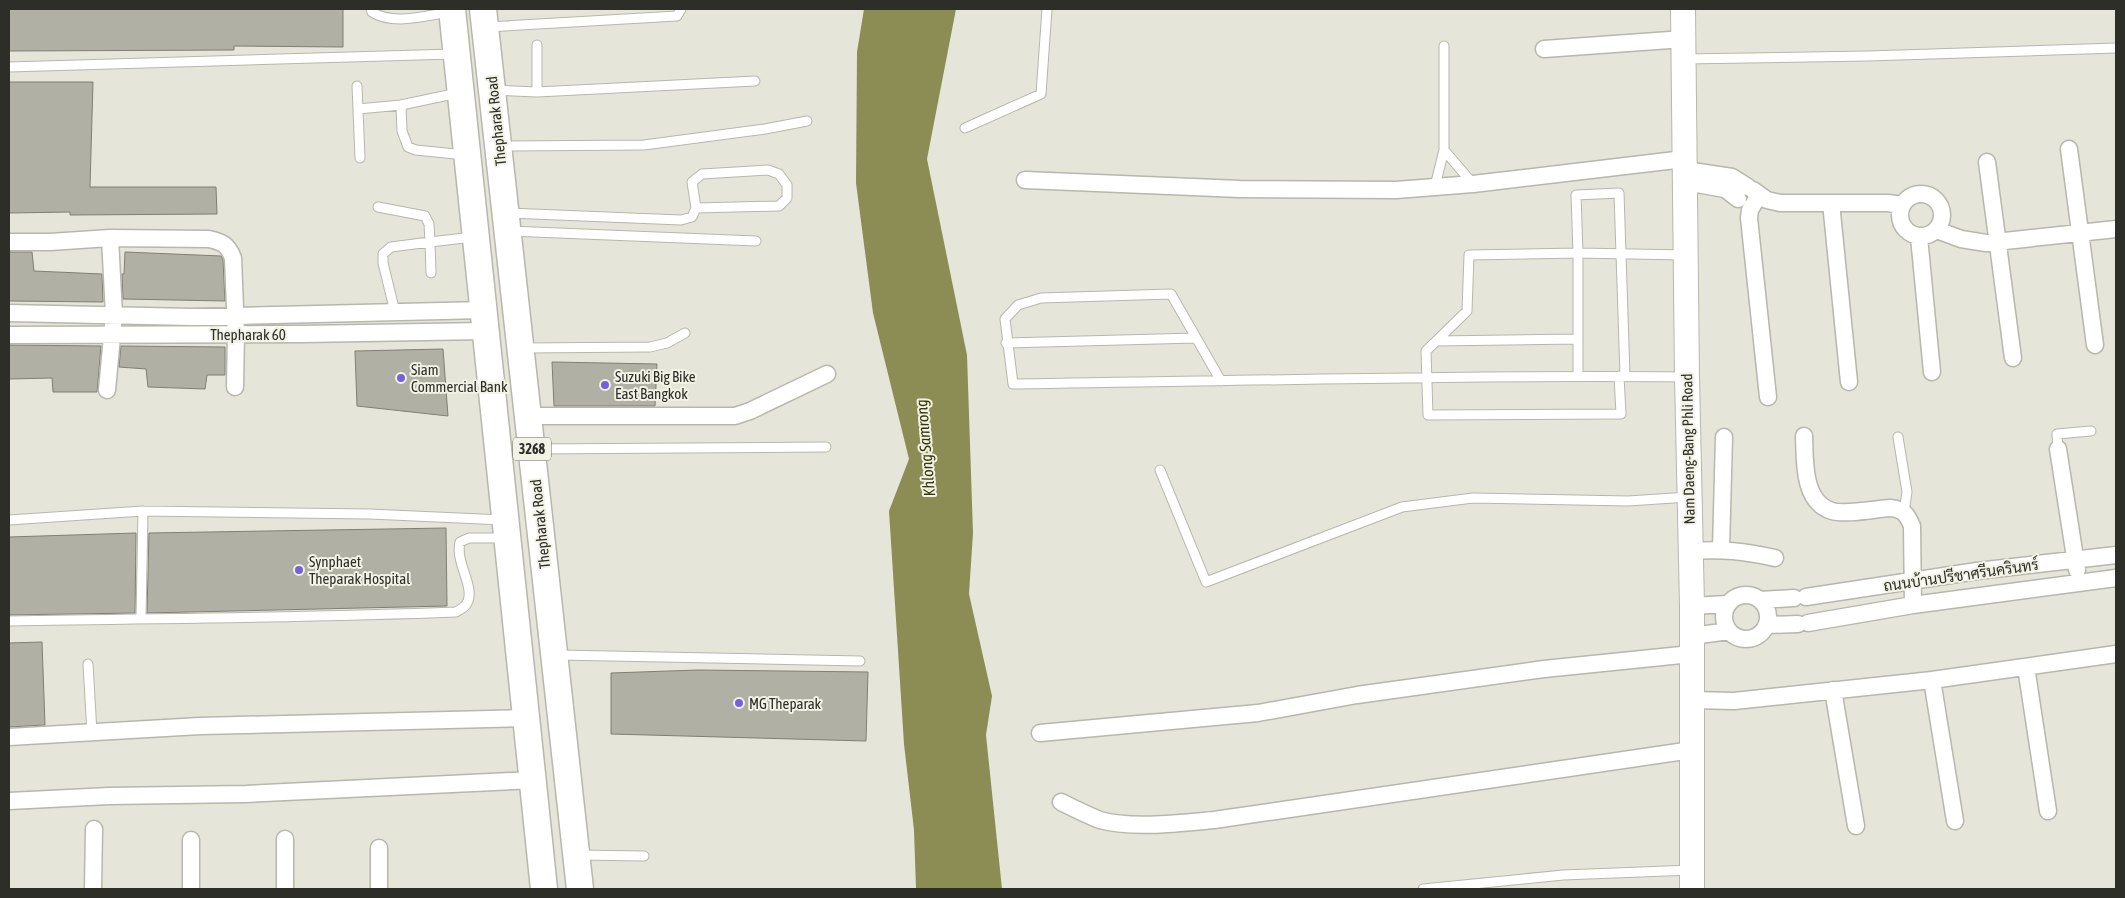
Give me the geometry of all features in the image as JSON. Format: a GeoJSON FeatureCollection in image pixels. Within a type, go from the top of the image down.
{"type":"FeatureCollection","features":[{"type":"Feature","properties":{"kind":"main road","name":"Nam Daeng-Bang Phli Road"},"geometry":{"type":"LineString","coordinates":[[1683,9],[1686,377],[1692,606],[1692,879]]}},
{"type":"Feature","properties":{"kind":"main road","name":"Thepharak Road"},"geometry":{"type":"LineString","coordinates":[[452,10],[544,889]]}},
{"type":"Feature","properties":{"kind":"main road","name":"Thepharak Road"},"geometry":{"type":"LineString","coordinates":[[484,18],[508,222],[580,889]]}},
{"type":"Feature","properties":{"kind":"street"},"geometry":{"type":"LineString","coordinates":[[1544,48],[1684,49]]}},
{"type":"Feature","properties":{"kind":"street"},"geometry":{"type":"LineString","coordinates":[[2069,149],[2095,345]]}},
{"type":"Feature","properties":{"kind":"street"},"geometry":{"type":"LineString","coordinates":[[1987,162],[2013,358]]}},
{"type":"Feature","properties":{"kind":"street"},"geometry":{"type":"LineString","coordinates":[[1025,180],[1240,189],[1396,190],[1685,170],[1732,178],[1759,212],[1780,203],[1888,203],[1902,205]]}},
{"type":"Feature","properties":{"kind":"street"},"geometry":{"type":"LineString","coordinates":[[1919,194],[1929,195],[1937,201],[1942,210],[1942,220],[1937,230],[1929,235],[1919,237],[1909,233],[1902,225],[1900,215],[1902,205],[1909,198],[1919,194]]}},
{"type":"Feature","properties":{"kind":"street"},"geometry":{"type":"LineString","coordinates":[[1748,197],[1768,397]]}},
{"type":"Feature","properties":{"kind":"street"},"geometry":{"type":"LineString","coordinates":[[1831,203],[1849,382]]}},
{"type":"Feature","properties":{"kind":"street"},"geometry":{"type":"LineString","coordinates":[[1937,230],[1970,242],[1986,244],[2116,229]]}},
{"type":"Feature","properties":{"kind":"street"},"geometry":{"type":"LineString","coordinates":[[1919,237],[1932,372]]}},
{"type":"Feature","properties":{"kind":"street"},"geometry":{"type":"LineString","coordinates":[[9,242],[50,242],[110,238],[209,239],[221,242],[229,247],[233,258],[236,334],[235,386]]}},
{"type":"Feature","properties":{"kind":"street"},"geometry":{"type":"LineString","coordinates":[[107,390],[114,334],[110,238]]}},
{"type":"Feature","properties":{"kind":"street","name":"Thepharak 60"},"geometry":{"type":"LineString","coordinates":[[9,313],[192,317],[395,312],[485,320]]}},
{"type":"Feature","properties":{"kind":"street"},"geometry":{"type":"LineString","coordinates":[[302,314],[302,334]]}},
{"type":"Feature","properties":{"kind":"street","name":"Thepharak 60"},"geometry":{"type":"LineString","coordinates":[[9,335],[302,334],[485,320]]}},
{"type":"Feature","properties":{"kind":"street"},"geometry":{"type":"LineString","coordinates":[[528,416],[735,416],[827,374]]}},
{"type":"Feature","properties":{"kind":"street"},"geometry":{"type":"LineString","coordinates":[[1804,436],[1807,482],[1813,495],[1822,505],[1832,511],[1900,509],[1908,515],[1912,526],[1911,580],[1913,605]]}},
{"type":"Feature","properties":{"kind":"street"},"geometry":{"type":"LineString","coordinates":[[1721,549],[1724,437]]}},
{"type":"Feature","properties":{"kind":"street"},"geometry":{"type":"LineString","coordinates":[[2058,449],[2076,560],[2078,584]]}},
{"type":"Feature","properties":{"kind":"street"},"geometry":{"type":"LineString","coordinates":[[1691,551],[1721,549],[1775,558]]}},
{"type":"Feature","properties":{"kind":"street","name":"ถนนบ้านปรีชาศรีนครินทร์"},"geometry":{"type":"LineString","coordinates":[[1760,600],[1800,598],[1911,580],[2116,555]]}},
{"type":"Feature","properties":{"kind":"street","name":"ถนนบ้านปรีชาศรีนครินทร์"},"geometry":{"type":"LineString","coordinates":[[1766,625],[1803,623],[1913,605],[2116,578]]}},
{"type":"Feature","properties":{"kind":"street"},"geometry":{"type":"LineString","coordinates":[[1692,606],[1728,604],[1739,596],[1746,594],[1760,600],[1768,612],[1766,625],[1762,632],[1749,639],[1735,636],[1729,631],[1724,621],[1728,604]]}},
{"type":"Feature","properties":{"kind":"street"},"geometry":{"type":"LineString","coordinates":[[1040,733],[1258,712],[1357,695],[1544,669],[1691,645],[1729,631]]}},
{"type":"Feature","properties":{"kind":"street"},"geometry":{"type":"LineString","coordinates":[[1692,700],[1734,701],[1932,680],[2116,654]]}},
{"type":"Feature","properties":{"kind":"street"},"geometry":{"type":"LineString","coordinates":[[2026,667],[2048,811]]}},
{"type":"Feature","properties":{"kind":"street"},"geometry":{"type":"LineString","coordinates":[[1932,680],[1955,821]]}},
{"type":"Feature","properties":{"kind":"street"},"geometry":{"type":"LineString","coordinates":[[1833,690],[1856,826]]}},
{"type":"Feature","properties":{"kind":"street"},"geometry":{"type":"LineString","coordinates":[[9,737],[200,726],[526,718]]}},
{"type":"Feature","properties":{"kind":"street"},"geometry":{"type":"LineString","coordinates":[[1061,802],[1101,820],[1134,824],[1214,820],[1692,750]]}},
{"type":"Feature","properties":{"kind":"street"},"geometry":{"type":"LineString","coordinates":[[9,801],[109,796],[246,794],[533,780]]}},
{"type":"Feature","properties":{"kind":"street"},"geometry":{"type":"LineString","coordinates":[[93,889],[94,829]]}},
{"type":"Feature","properties":{"kind":"street"},"geometry":{"type":"LineString","coordinates":[[285,839],[285,889]]}},
{"type":"Feature","properties":{"kind":"street"},"geometry":{"type":"LineString","coordinates":[[191,840],[191,889]]}},
{"type":"Feature","properties":{"kind":"street"},"geometry":{"type":"LineString","coordinates":[[379,848],[379,889]]}},
{"type":"Feature","properties":{"kind":"lane"},"geometry":{"type":"LineString","coordinates":[[371,9],[372,12],[382,18],[395,19],[452,10]]}},
{"type":"Feature","properties":{"kind":"lane"},"geometry":{"type":"LineString","coordinates":[[484,18],[677,16],[681,9]]}},
{"type":"Feature","properties":{"kind":"lane"},"geometry":{"type":"LineString","coordinates":[[965,128],[1041,94],[1047,9]]}},
{"type":"Feature","properties":{"kind":"lane"},"geometry":{"type":"LineString","coordinates":[[537,45],[537,92]]}},
{"type":"Feature","properties":{"kind":"lane"},"geometry":{"type":"LineString","coordinates":[[1435,186],[1444,150],[1444,46]]}},
{"type":"Feature","properties":{"kind":"lane"},"geometry":{"type":"LineString","coordinates":[[1684,49],[1858,56],[2116,48]]}},
{"type":"Feature","properties":{"kind":"lane"},"geometry":{"type":"LineString","coordinates":[[9,67],[457,54]]}},
{"type":"Feature","properties":{"kind":"lane"},"geometry":{"type":"LineString","coordinates":[[493,90],[537,92],[755,81]]}},
{"type":"Feature","properties":{"kind":"lane"},"geometry":{"type":"LineString","coordinates":[[357,86],[360,158]]}},
{"type":"Feature","properties":{"kind":"lane"},"geometry":{"type":"LineString","coordinates":[[358,109],[401,105],[461,92]]}},
{"type":"Feature","properties":{"kind":"lane"},"geometry":{"type":"LineString","coordinates":[[401,105],[402,131],[408,147],[416,150],[468,155]]}},
{"type":"Feature","properties":{"kind":"lane"},"geometry":{"type":"LineString","coordinates":[[499,146],[644,145],[765,129],[807,121]]}},
{"type":"Feature","properties":{"kind":"lane"},"geometry":{"type":"LineString","coordinates":[[1444,150],[1473,184]]}},
{"type":"Feature","properties":{"kind":"lane"},"geometry":{"type":"LineString","coordinates":[[508,222],[681,220],[692,217],[696,208],[692,182],[702,174],[768,170],[779,174],[787,185],[787,198],[779,206],[696,208]]}},
{"type":"Feature","properties":{"kind":"lane"},"geometry":{"type":"LineString","coordinates":[[1578,376],[1578,253],[1576,195],[1619,193],[1621,254],[1621,414],[1428,415],[1425,378],[1426,351],[1467,310],[1469,255],[1578,253],[1621,254],[1686,255]]}},
{"type":"Feature","properties":{"kind":"lane"},"geometry":{"type":"LineString","coordinates":[[378,207],[425,216],[429,224],[431,273]]}},
{"type":"Feature","properties":{"kind":"lane"},"geometry":{"type":"LineString","coordinates":[[508,222],[756,242]]}},
{"type":"Feature","properties":{"kind":"lane"},"geometry":{"type":"LineString","coordinates":[[395,312],[382,263],[383,254],[391,247],[476,237]]}},
{"type":"Feature","properties":{"kind":"lane"},"geometry":{"type":"LineString","coordinates":[[1221,381],[1171,294],[1041,298],[1018,305],[1005,319],[1006,343],[1013,384],[1578,376],[1686,377]]}},
{"type":"Feature","properties":{"kind":"lane"},"geometry":{"type":"LineString","coordinates":[[521,348],[650,346],[667,342],[685,333]]}},
{"type":"Feature","properties":{"kind":"lane"},"geometry":{"type":"LineString","coordinates":[[1006,343],[1196,338]]}},
{"type":"Feature","properties":{"kind":"lane"},"geometry":{"type":"LineString","coordinates":[[1436,341],[1578,339]]}},
{"type":"Feature","properties":{"kind":"lane"},"geometry":{"type":"LineString","coordinates":[[2058,449],[2057,434],[2091,431]]}},
{"type":"Feature","properties":{"kind":"lane"},"geometry":{"type":"LineString","coordinates":[[1898,436],[1906,492],[1904,512]]}},
{"type":"Feature","properties":{"kind":"lane"},"geometry":{"type":"LineString","coordinates":[[532,450],[826,447]]}},
{"type":"Feature","properties":{"kind":"lane"},"geometry":{"type":"LineString","coordinates":[[1160,470],[1206,582],[1402,507],[1473,498],[1628,501],[1690,498]]}},
{"type":"Feature","properties":{"kind":"lane"},"geometry":{"type":"LineString","coordinates":[[141,618],[142,511]]}},
{"type":"Feature","properties":{"kind":"lane"},"geometry":{"type":"LineString","coordinates":[[9,520],[142,511],[370,514],[506,529]]}},
{"type":"Feature","properties":{"kind":"lane"},"geometry":{"type":"LineString","coordinates":[[9,622],[141,618],[332,617],[456,612],[465,607],[469,601],[458,552],[460,542],[506,529]]}},
{"type":"Feature","properties":{"kind":"lane"},"geometry":{"type":"LineString","coordinates":[[555,655],[860,661]]}},
{"type":"Feature","properties":{"kind":"lane"},"geometry":{"type":"LineString","coordinates":[[88,664],[92,733]]}},
{"type":"Feature","properties":{"kind":"lane"},"geometry":{"type":"LineString","coordinates":[[577,855],[644,856]]}},
{"type":"Feature","properties":{"kind":"lane"},"geometry":{"type":"LineString","coordinates":[[1423,889],[1563,875],[1692,879]]}},
{"type":"Feature","properties":{"kind":"water","name":"Khlong Samrong"},"geometry":{"type":"Polygon","coordinates":[[[864,9],[956,9],[927,159],[967,355],[973,533],[969,594],[992,696],[986,735],[1002,889],[916,889],[914,830],[904,744],[889,511],[909,459],[873,313],[856,183],[857,52],[864,9]]]}},
{"type":"Feature","properties":{"kind":"building"},"geometry":{"type":"Polygon","coordinates":[[[9,9],[343,9],[343,47],[234,46],[234,50],[9,51],[9,9]]]}},
{"type":"Feature","properties":{"kind":"building"},"geometry":{"type":"Polygon","coordinates":[[[9,82],[93,82],[90,187],[216,187],[217,214],[70,215],[70,212],[9,213],[9,82]]]}},
{"type":"Feature","properties":{"kind":"building"},"geometry":{"type":"Polygon","coordinates":[[[9,252],[32,252],[34,271],[102,274],[103,302],[9,301],[9,252]]]}},
{"type":"Feature","properties":{"kind":"building"},"geometry":{"type":"Polygon","coordinates":[[[125,252],[221,256],[223,260],[225,301],[123,299],[122,274],[124,274],[125,252]]]}},
{"type":"Feature","properties":{"kind":"building"},"geometry":{"type":"Polygon","coordinates":[[[9,345],[101,346],[97,392],[53,392],[52,378],[9,379],[9,345]]]}},
{"type":"Feature","properties":{"kind":"building"},"geometry":{"type":"Polygon","coordinates":[[[121,346],[225,347],[225,375],[207,375],[205,389],[148,387],[146,369],[119,367],[121,346]]]}},
{"type":"Feature","properties":{"kind":"building","name":"Siam Commercial Bank"},"geometry":{"type":"Polygon","coordinates":[[[443,349],[448,416],[357,406],[355,351],[443,349]]]}},
{"type":"Feature","properties":{"kind":"building","name":"Suzuki Big Bike East Bangkok"},"geometry":{"type":"Polygon","coordinates":[[[552,362],[657,364],[655,406],[554,406],[552,362]]]}},
{"type":"Feature","properties":{"kind":"building","name":"Synphaet Theparak Hospital"},"geometry":{"type":"Polygon","coordinates":[[[446,528],[447,606],[147,613],[149,533],[446,528]]]}},
{"type":"Feature","properties":{"kind":"building"},"geometry":{"type":"Polygon","coordinates":[[[136,533],[135,613],[9,615],[9,537],[136,533]]]}},
{"type":"Feature","properties":{"kind":"building"},"geometry":{"type":"Polygon","coordinates":[[[42,642],[45,725],[9,727],[9,643],[42,642]]]}},
{"type":"Feature","properties":{"kind":"building","name":"MG Theparak"},"geometry":{"type":"Polygon","coordinates":[[[698,670],[868,672],[866,741],[611,734],[611,673],[698,670]]]}},
{"type":"Feature","properties":{"kind":"place","name":"Siam Commercial Bank"},"geometry":{"type":"Point","coordinates":[401,378]}},
{"type":"Feature","properties":{"kind":"place","name":"Suzuki Big Bike East Bangkok"},"geometry":{"type":"Point","coordinates":[605,385]}},
{"type":"Feature","properties":{"kind":"place","name":"Synphaet Theparak Hospital"},"geometry":{"type":"Point","coordinates":[299,570]}},
{"type":"Feature","properties":{"kind":"place","name":"MG Theparak"},"geometry":{"type":"Point","coordinates":[739,703]}}]}
